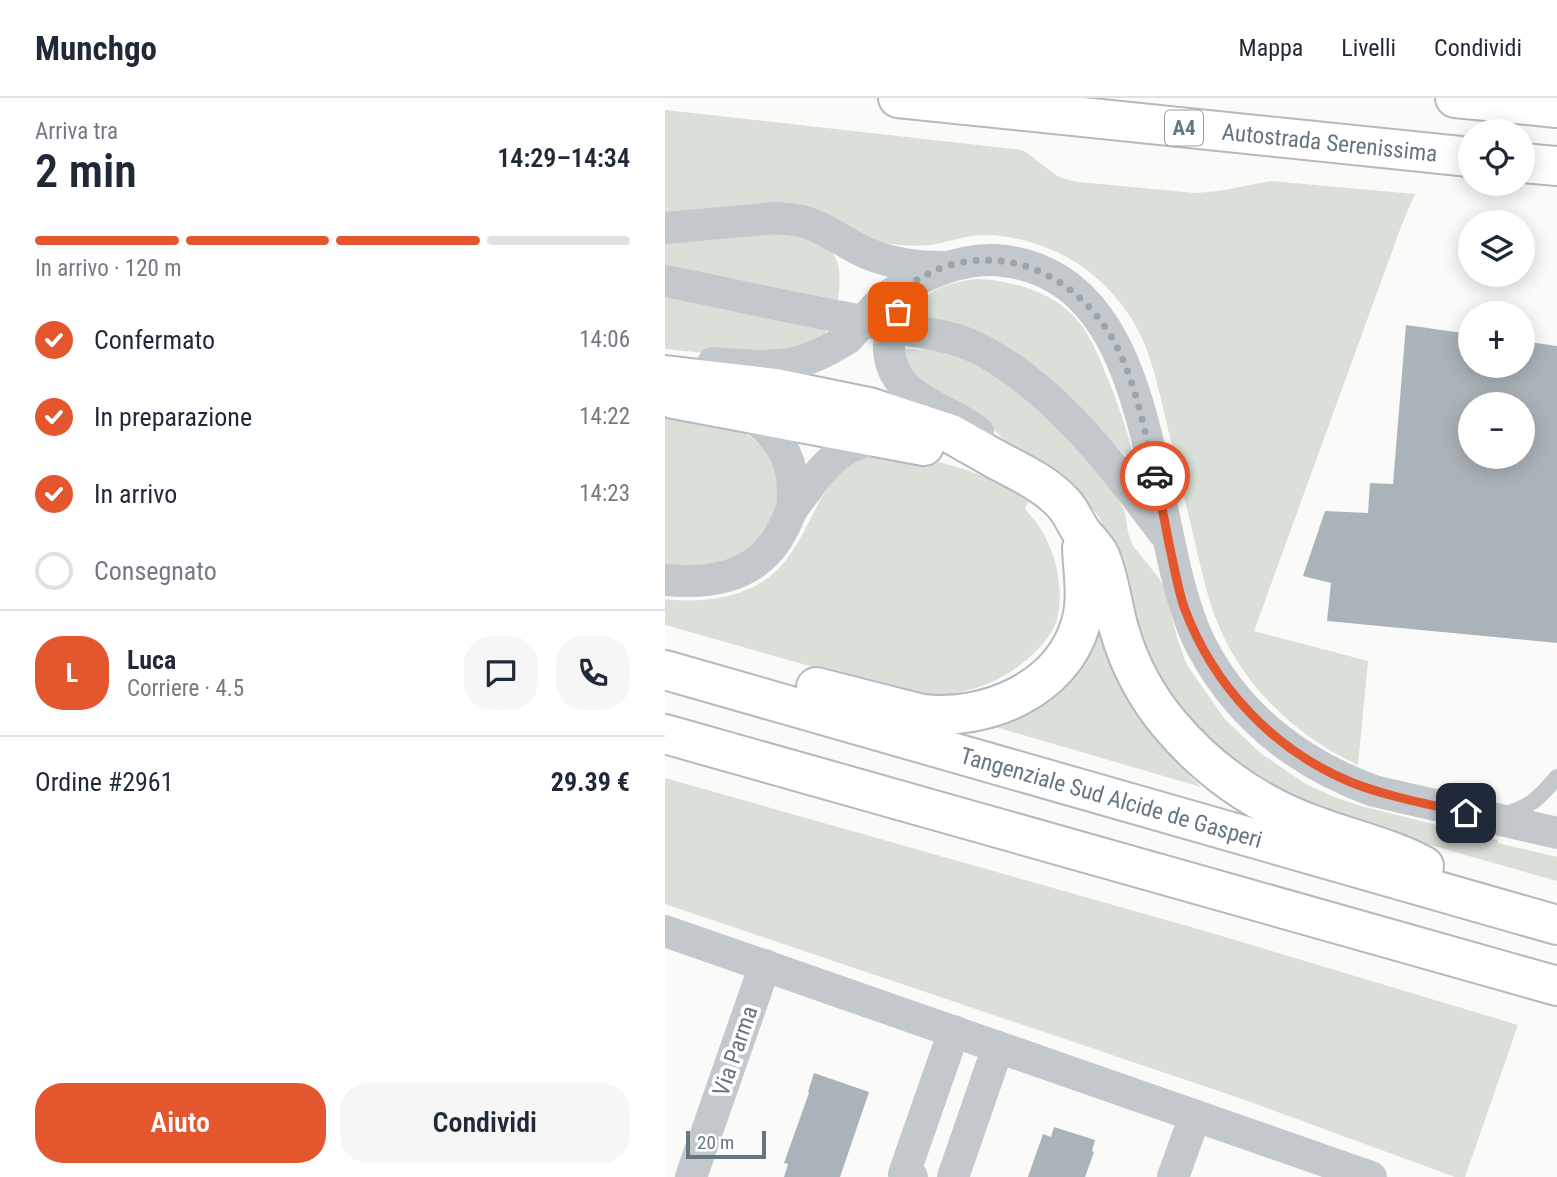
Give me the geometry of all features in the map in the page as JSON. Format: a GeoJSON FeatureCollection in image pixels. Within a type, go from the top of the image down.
{"type":"FeatureCollection","features":[{"type":"Feature","properties":{"kind":"main road","name":"Autostrada Serenissima"},"geometry":{"type":"LineString","coordinates":[[898,98],[1458,157]]}},
{"type":"Feature","properties":{"kind":"main road"},"geometry":{"type":"LineString","coordinates":[[1455,98],[1557,108]]}},
{"type":"Feature","properties":{"kind":"main road"},"geometry":{"type":"LineString","coordinates":[[1535,164],[1557,166]]}},
{"type":"Feature","properties":{"kind":"main road"},"geometry":{"type":"LineString","coordinates":[[665,375],[776,388],[869,407],[951,433],[1027,475],[1064,504],[1094,545],[1100,557],[1118,627],[1139,679],[1153,703],[1191,748],[1213,769],[1263,803],[1300,820],[1395,852],[1418,863],[1434,872],[1459,898]]}},
{"type":"Feature","properties":{"kind":"main road"},"geometry":{"type":"LineString","coordinates":[[665,397],[997,460]]}},
{"type":"Feature","properties":{"kind":"main road"},"geometry":{"type":"LineString","coordinates":[[676,674],[808,685],[922,714],[940,716],[993,708],[1025,693],[1040,682],[1053,670],[1074,641],[1085,605],[1082,532]]}},
{"type":"Feature","properties":{"kind":"main road","name":"Tangenziale Sud Alcide de Gasperi"},"geometry":{"type":"LineString","coordinates":[[676,674],[1557,925]]}},
{"type":"Feature","properties":{"kind":"main road"},"geometry":{"type":"LineString","coordinates":[[665,734],[1557,986]]}},
{"type":"Feature","properties":{"kind":"street"},"geometry":{"type":"LineString","coordinates":[[665,228],[775,218],[792,219],[823,229],[849,245],[885,260],[923,267],[929,274]]}},
{"type":"Feature","properties":{"kind":"street"},"geometry":{"type":"LineString","coordinates":[[665,363],[688,361],[778,366],[816,357],[887,310],[906,303],[929,274],[957,263],[1003,261],[1033,268],[1061,282],[1095,314],[1122,358],[1135,394],[1155,473],[1184,606],[1202,648],[1241,704],[1274,736],[1311,763],[1353,783],[1374,791],[1557,833]]}},
{"type":"Feature","properties":{"kind":"street"},"geometry":{"type":"LineString","coordinates":[[665,281],[936,334],[959,340],[984,352],[1030,383],[1085,435],[1134,493],[1168,539]]}},
{"type":"Feature","properties":{"kind":"street"},"geometry":{"type":"LineString","coordinates":[[887,310],[892,324],[889,346],[892,365],[906,388],[976,430],[988,442],[997,460]]}},
{"type":"Feature","properties":{"kind":"street"},"geometry":{"type":"LineString","coordinates":[[747,414],[773,433],[789,461],[793,485],[792,509]]}},
{"type":"Feature","properties":{"kind":"street"},"geometry":{"type":"LineString","coordinates":[[665,580],[719,579],[740,572],[758,560],[773,544],[792,509],[836,454],[858,443],[882,439]]}},
{"type":"Feature","properties":{"kind":"street"},"geometry":{"type":"LineString","coordinates":[[665,931],[1371,1177]]}},
{"type":"Feature","properties":{"kind":"street","name":"Via Parma"},"geometry":{"type":"LineString","coordinates":[[691,1177],[765,965]]}},
{"type":"Feature","properties":{"kind":"street"},"geometry":{"type":"LineString","coordinates":[[912,1177],[904,1174],[954,1031]]}},
{"type":"Feature","properties":{"kind":"street"},"geometry":{"type":"LineString","coordinates":[[953,1177],[998,1047]]}},
{"type":"Feature","properties":{"kind":"street"},"geometry":{"type":"LineString","coordinates":[[1173,1177],[1195,1116]]}},
{"type":"Feature","properties":{"kind":"lane"},"geometry":{"type":"LineString","coordinates":[[1489,818],[1516,811],[1538,799],[1557,777]]}},
{"type":"Feature","properties":{"kind":"shaded area"},"geometry":{"type":"Polygon","coordinates":[[[665,110],[1022,150],[1064,179],[1080,182],[1195,193],[1271,181],[1415,194],[1254,631],[1368,661],[1358,765],[1336,754],[1296,727],[1261,693],[1232,653],[1208,595],[1147,351],[1131,317],[1101,282],[1064,255],[1033,243],[1006,237],[978,235],[918,246],[665,215],[665,110]]]}},
{"type":"Feature","properties":{"kind":"shaded area"},"geometry":{"type":"Polygon","coordinates":[[[791,231],[827,247],[836,259],[839,274],[837,305],[665,269],[665,240],[791,231]]]}},
{"type":"Feature","properties":{"kind":"shaded area"},"geometry":{"type":"Polygon","coordinates":[[[977,279],[1005,282],[1032,290],[1058,303],[1078,321],[1092,343],[1110,384],[1128,434],[1135,465],[1089,419],[911,314],[923,298],[939,288],[977,279]]]}},
{"type":"Feature","properties":{"kind":"shaded area"},"geometry":{"type":"Polygon","coordinates":[[[665,295],[827,328],[825,335],[811,348],[734,356],[665,349],[665,295]]]}},
{"type":"Feature","properties":{"kind":"shaded area"},"geometry":{"type":"Polygon","coordinates":[[[905,349],[943,350],[989,370],[1039,409],[1078,447],[1115,494],[1125,512],[1133,546],[1164,587],[1187,665],[1224,718],[1259,752],[1304,783],[1334,797],[1557,857],[1557,881],[1388,833],[1311,804],[1267,783],[1209,745],[1144,664],[1099,517],[1069,485],[1011,447],[989,425],[908,372],[905,349]]]}},
{"type":"Feature","properties":{"kind":"shaded area"},"geometry":{"type":"Polygon","coordinates":[[[665,407],[739,428],[763,447],[776,466],[779,510],[755,546],[732,561],[699,566],[665,565],[665,407]]]}},
{"type":"Feature","properties":{"kind":"shaded area"},"geometry":{"type":"Polygon","coordinates":[[[879,455],[918,458],[958,467],[995,481],[1029,501],[1025,509],[1042,532],[1054,557],[1060,603],[1050,634],[1020,665],[1006,675],[975,688],[942,694],[908,694],[665,625],[665,599],[696,600],[727,596],[742,592],[769,577],[799,541],[826,491],[841,471],[856,460],[879,455]]]}},
{"type":"Feature","properties":{"kind":"shaded area"},"geometry":{"type":"Polygon","coordinates":[[[1099,627],[1144,722],[1201,787],[992,726],[1013,720],[1032,710],[1099,627]]]}},
{"type":"Feature","properties":{"kind":"shaded area"},"geometry":{"type":"Polygon","coordinates":[[[665,778],[1205,931],[1518,1025],[1465,1177],[1455,1177],[1245,1100],[665,904],[665,778]]]}},
{"type":"Feature","properties":{"kind":"building"},"geometry":{"type":"Polygon","coordinates":[[[1406,325],[1458,332],[1458,378],[1535,378],[1535,343],[1557,346],[1557,643],[1327,621],[1331,583],[1303,576],[1325,511],[1368,513],[1370,483],[1393,484],[1406,325]]]}},
{"type":"Feature","properties":{"kind":"building"},"geometry":{"type":"Polygon","coordinates":[[[814,1073],[869,1092],[840,1177],[784,1177],[788,1164],[784,1163],[814,1073]]]}},
{"type":"Feature","properties":{"kind":"building"},"geometry":{"type":"Polygon","coordinates":[[[1054,1127],[1095,1140],[1094,1152],[1085,1177],[1028,1177],[1043,1134],[1051,1137],[1054,1127]]]}},
{"type":"Feature","properties":{"kind":"way so far"},"geometry":{"type":"LineString","coordinates":[[898,312],[906,303],[915,281],[942,267],[957,263],[1003,261],[1033,268],[1061,282],[1085,302],[1105,328],[1122,358],[1135,394],[1155,476]]}},
{"type":"Feature","properties":{"kind":"route"},"geometry":{"type":"LineString","coordinates":[[1155,476],[1184,606],[1213,667],[1241,704],[1292,750],[1332,774],[1374,791],[1466,813]]}}]}
